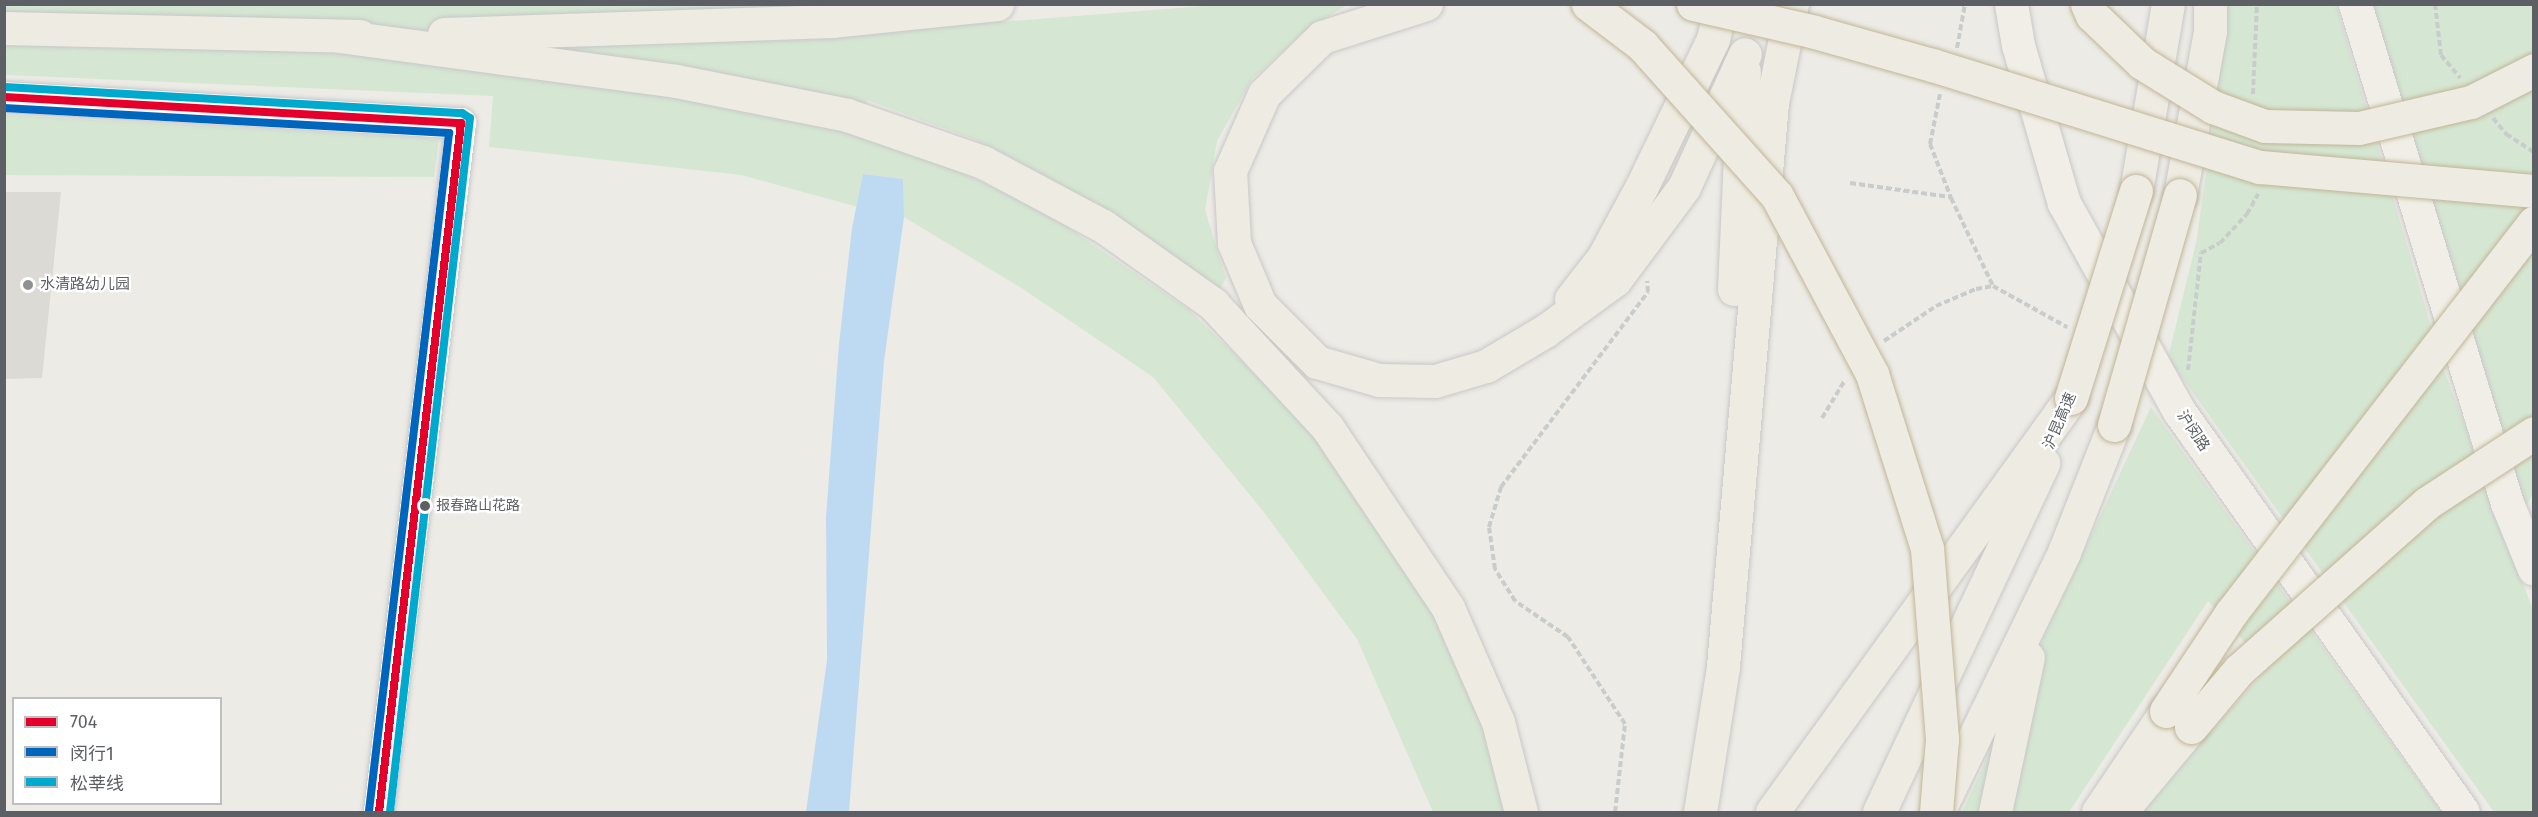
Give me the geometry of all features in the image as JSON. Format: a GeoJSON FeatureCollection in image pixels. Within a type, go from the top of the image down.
{"type":"FeatureCollection","features":[{"type":"Feature","properties":{"kind":"highway"},"geometry":{"type":"LineString","coordinates":[[4,28],[339,36],[833,21],[997,4]]}},
{"type":"Feature","properties":{"kind":"highway"},"geometry":{"type":"LineString","coordinates":[[1426,4],[1322,37],[1264,94],[1230,171],[1234,243],[1260,305],[1317,362],[1379,380],[1435,381],[1486,366],[1545,331],[1615,280],[1684,187],[1745,54]]}},
{"type":"Feature","properties":{"kind":"highway"},"geometry":{"type":"LineString","coordinates":[[1588,4],[1642,45],[1777,196],[1872,374],[1927,548],[1942,740],[1937,813]]}},
{"type":"Feature","properties":{"kind":"highway"},"geometry":{"type":"LineString","coordinates":[[1693,4],[1815,32],[1932,64],[2260,167],[2534,191]]}},
{"type":"Feature","properties":{"kind":"highway"},"geometry":{"type":"LineString","coordinates":[[1545,331],[1603,258],[1713,39],[1721,4]]}},
{"type":"Feature","properties":{"kind":"highway"},"geometry":{"type":"LineString","coordinates":[[1724,666],[1731,356],[1745,54],[1756,4]]}},
{"type":"Feature","properties":{"kind":"highway"},"geometry":{"type":"LineString","coordinates":[[1700,813],[1724,666],[1772,103],[1792,4]]}},
{"type":"Feature","properties":{"kind":"highway","name":"沪闵路"},"geometry":{"type":"LineString","coordinates":[[2011,4],[2018,45],[2064,203],[2179,411],[2463,813]]}},
{"type":"Feature","properties":{"kind":"highway"},"geometry":{"type":"LineString","coordinates":[[2087,4],[2092,15],[2142,63],[2214,107],[2265,126],[2359,128],[2471,102],[2534,70]]}},
{"type":"Feature","properties":{"kind":"highway","name":"沪昆高速"},"geometry":{"type":"LineString","coordinates":[[1880,813],[2071,398],[2136,191],[2168,4]]}},
{"type":"Feature","properties":{"kind":"highway"},"geometry":{"type":"LineString","coordinates":[[1937,813],[2064,552],[2114,425],[2180,195],[2210,31],[2210,4]]}},
{"type":"Feature","properties":{"kind":"highway"},"geometry":{"type":"LineString","coordinates":[[2355,4],[2507,503],[2534,569]]}},
{"type":"Feature","properties":{"kind":"highway"},"geometry":{"type":"LineString","coordinates":[[339,36],[676,81],[847,115],[983,162],[1103,226],[1213,304],[1327,427],[1448,608],[1498,722],[1521,813]]}},
{"type":"Feature","properties":{"kind":"highway"},"geometry":{"type":"LineString","coordinates":[[2120,813],[2179,719],[2231,613],[2534,223]]}},
{"type":"Feature","properties":{"kind":"highway"},"geometry":{"type":"LineString","coordinates":[[1772,813],[2071,398]]}},
{"type":"Feature","properties":{"kind":"highway"},"geometry":{"type":"LineString","coordinates":[[2098,813],[2179,719],[2239,670],[2427,502],[2534,433]]}},
{"type":"Feature","properties":{"kind":"highway"},"geometry":{"type":"LineString","coordinates":[[1995,813],[2038,605]]}},
{"type":"Feature","properties":{"kind":"street"},"geometry":{"type":"LineString","coordinates":[[4,97],[461,123],[379,813]]}},
{"type":"Feature","properties":{"kind":"path"},"geometry":{"type":"LineString","coordinates":[[1953,60],[1961,40],[1965,4]]}},
{"type":"Feature","properties":{"kind":"path"},"geometry":{"type":"LineString","coordinates":[[2253,102],[2258,4]]}},
{"type":"Feature","properties":{"kind":"path"},"geometry":{"type":"LineString","coordinates":[[1941,91],[1930,144],[1951,198],[1993,286],[2070,328]]}},
{"type":"Feature","properties":{"kind":"path"},"geometry":{"type":"LineString","coordinates":[[1850,183],[1951,198]]}},
{"type":"Feature","properties":{"kind":"path"},"geometry":{"type":"LineString","coordinates":[[2179,411],[2191,354],[2201,254],[2220,243],[2247,214],[2259,192]]}},
{"type":"Feature","properties":{"kind":"path"},"geometry":{"type":"LineString","coordinates":[[1615,813],[1625,724],[1568,637],[1515,601],[1495,569],[1489,527],[1501,487],[1524,452],[1648,292],[1646,269]]}},
{"type":"Feature","properties":{"kind":"path"},"geometry":{"type":"LineString","coordinates":[[1877,346],[1936,306],[1976,289],[1993,286]]}},
{"type":"Feature","properties":{"kind":"path"},"geometry":{"type":"LineString","coordinates":[[1822,418],[1848,378]]}},
{"type":"Feature","properties":{"kind":"shaded area","name":"水清路幼儿园"},"geometry":{"type":"Polygon","coordinates":[[[5,192],[61,192],[42,378],[5,379],[5,192]]]}},
{"type":"Feature","properties":{"kind":"green space"},"geometry":{"type":"Polygon","coordinates":[[[873,4],[872,32],[1216,5],[1347,5],[1305,31],[1252,79],[1217,141],[1205,210],[1226,278],[1217,295],[1106,210],[971,138],[867,100],[863,137],[921,153],[1045,212],[1189,310],[1302,420],[1379,523],[1445,629],[1500,760],[1512,812],[1433,812],[1357,639],[1263,511],[1153,377],[1023,289],[904,217],[902,179],[863,174],[858,207],[741,175],[489,147],[493,96],[5,75],[5,5],[873,4]]]}},
{"type":"Feature","properties":{"kind":"green space"},"geometry":{"type":"Polygon","coordinates":[[[2224,5],[2336,5],[2444,370],[2533,610],[2533,812],[2494,812],[2168,358],[2196,243],[2218,92],[2224,5]]]}},
{"type":"Feature","properties":{"kind":"green space"},"geometry":{"type":"Polygon","coordinates":[[[2373,5],[2533,5],[2534,492],[2524,509],[2373,5]]]}},
{"type":"Feature","properties":{"kind":"green space"},"geometry":{"type":"Polygon","coordinates":[[[4,115],[439,139],[434,177],[5,175],[4,115]]]}},
{"type":"Feature","properties":{"kind":"green space"},"geometry":{"type":"Polygon","coordinates":[[[2151,407],[2441,812],[2140,812],[2268,668],[2208,601],[2069,812],[1962,812],[2151,407]]]}},
{"type":"Feature","properties":{"kind":"water"},"geometry":{"type":"Polygon","coordinates":[[[863,174],[903,179],[904,217],[884,361],[849,812],[806,812],[827,660],[826,517],[839,344],[852,228],[863,174]]]}},
{"type":"Feature","properties":{"kind":"transit line","name":"松莘线"},"geometry":{"type":"LineString","coordinates":[[5,87],[462,113],[470,118],[390,812]]}},
{"type":"Feature","properties":{"kind":"transit line","name":"704"},"geometry":{"type":"LineString","coordinates":[[4,97],[461,123],[379,812]]}},
{"type":"Feature","properties":{"kind":"transit line","name":"闵行1"},"geometry":{"type":"LineString","coordinates":[[4,108],[449,133],[369,811]]}},
{"type":"Feature","properties":{"kind":"place","name":"水清路幼儿园"},"geometry":{"type":"Point","coordinates":[28,285]}},
{"type":"Feature","properties":{"kind":"place","name":"报春路山花路"},"geometry":{"type":"Point","coordinates":[425,506]}}]}
